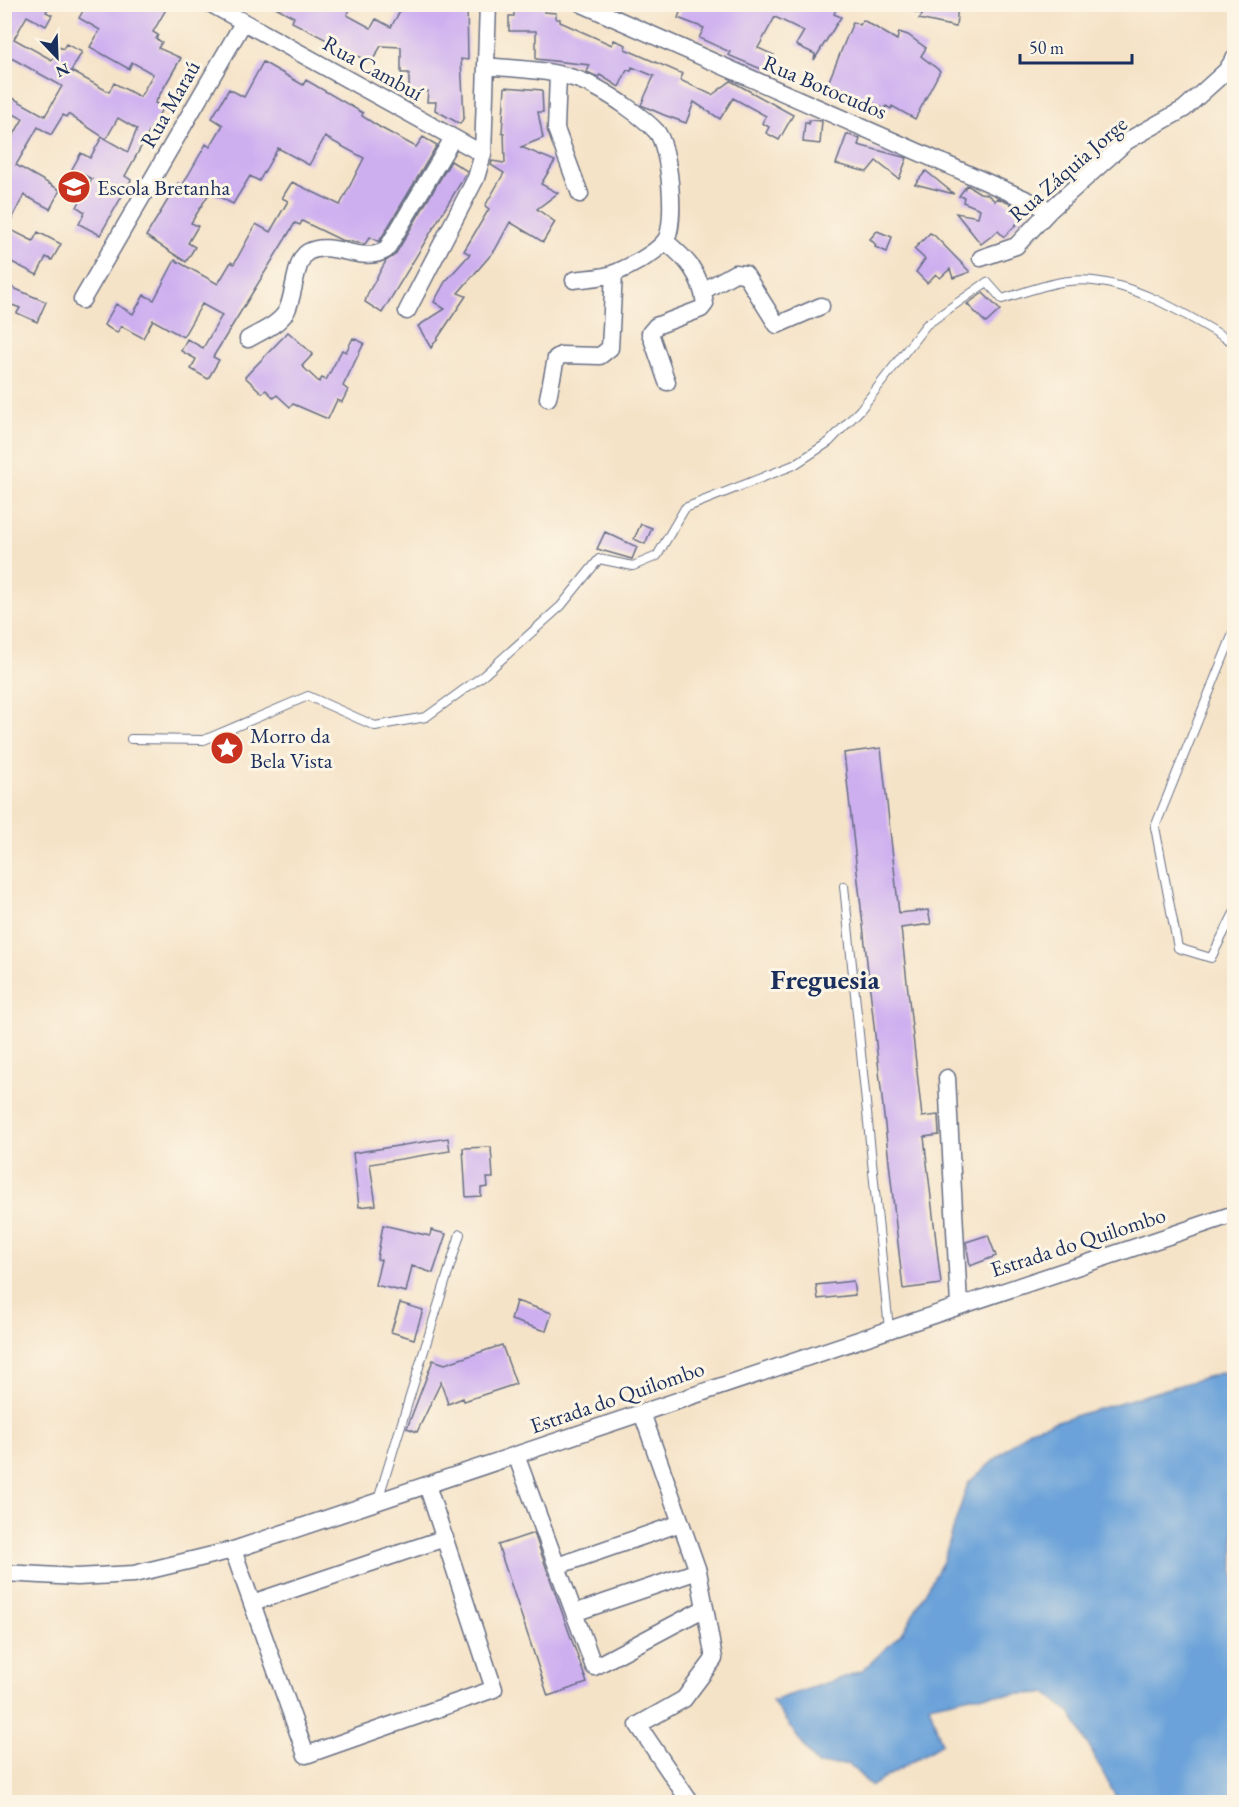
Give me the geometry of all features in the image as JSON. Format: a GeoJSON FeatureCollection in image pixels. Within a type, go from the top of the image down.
{"type":"FeatureCollection","features":[{"type":"Feature","properties":{"kind":"street","name":"Rua Cambuí"},"geometry":{"type":"LineString","coordinates":[[211,4],[483,154]]}},
{"type":"Feature","properties":{"kind":"street"},"geometry":{"type":"LineString","coordinates":[[407,311],[476,178],[483,154],[488,4]]}},
{"type":"Feature","properties":{"kind":"street","name":"Rua Botocudos"},"geometry":{"type":"LineString","coordinates":[[582,4],[1050,210]]}},
{"type":"Feature","properties":{"kind":"street","name":"Rua Maraú"},"geometry":{"type":"LineString","coordinates":[[82,300],[243,23]]}},
{"type":"Feature","properties":{"kind":"street","name":"Rua Záquia Jorge"},"geometry":{"type":"LineString","coordinates":[[981,258],[1016,246],[1050,210],[1127,141],[1185,109],[1226,71],[1234,59]]}},
{"type":"Feature","properties":{"kind":"street"},"geometry":{"type":"LineString","coordinates":[[486,66],[558,74],[598,88],[657,132],[664,143],[672,214],[665,241],[656,249],[614,273],[574,280]]}},
{"type":"Feature","properties":{"kind":"street"},"geometry":{"type":"LineString","coordinates":[[558,74],[556,129],[580,194]]}},
{"type":"Feature","properties":{"kind":"street"},"geometry":{"type":"LineString","coordinates":[[248,339],[285,314],[294,294],[302,258],[309,252],[326,249],[372,255],[386,250],[453,138]]}},
{"type":"Feature","properties":{"kind":"street"},"geometry":{"type":"LineString","coordinates":[[665,241],[688,260],[703,291],[705,304],[701,309],[656,326],[650,333],[667,382]]}},
{"type":"Feature","properties":{"kind":"street"},"geometry":{"type":"LineString","coordinates":[[548,398],[556,358],[561,355],[600,356],[610,348],[614,273]]}},
{"type":"Feature","properties":{"kind":"street"},"geometry":{"type":"LineString","coordinates":[[703,291],[735,273],[745,274],[777,325],[822,306]]}},
{"type":"Feature","properties":{"kind":"street"},"geometry":{"type":"LineString","coordinates":[[947,1078],[959,1305]]}},
{"type":"Feature","properties":{"kind":"street","name":"Estrada do Quilombo"},"geometry":{"type":"LineString","coordinates":[[4,1573],[77,1577],[134,1574],[233,1550],[1234,1214]]}},
{"type":"Feature","properties":{"kind":"street"},"geometry":{"type":"LineString","coordinates":[[642,1413],[698,1571],[714,1659],[684,1699],[638,1725],[690,1803]]}},
{"type":"Feature","properties":{"kind":"street"},"geometry":{"type":"LineString","coordinates":[[516,1455],[594,1667],[705,1608]]}},
{"type":"Feature","properties":{"kind":"street"},"geometry":{"type":"LineString","coordinates":[[233,1550],[306,1755],[494,1689],[427,1485]]}},
{"type":"Feature","properties":{"kind":"street"},"geometry":{"type":"LineString","coordinates":[[557,1566],[681,1523]]}},
{"type":"Feature","properties":{"kind":"street"},"geometry":{"type":"LineString","coordinates":[[252,1603],[445,1538]]}},
{"type":"Feature","properties":{"kind":"street"},"geometry":{"type":"LineString","coordinates":[[574,1613],[698,1571]]}},
{"type":"Feature","properties":{"kind":"lane"},"geometry":{"type":"LineString","coordinates":[[131,739],[204,740],[308,696],[375,726],[426,717],[484,675],[561,606],[599,559],[633,566],[657,556],[685,508],[795,465],[830,442],[860,410],[926,325],[987,282],[1002,299],[1069,280],[1113,285],[1152,297],[1187,314],[1234,343]]}},
{"type":"Feature","properties":{"kind":"lane"},"geometry":{"type":"LineString","coordinates":[[1234,631],[1155,827],[1178,948],[1211,958],[1234,913]]}},
{"type":"Feature","properties":{"kind":"lane"},"geometry":{"type":"LineString","coordinates":[[844,886],[889,1329]]}},
{"type":"Feature","properties":{"kind":"lane"},"geometry":{"type":"LineString","coordinates":[[377,1501],[460,1234]]}},
{"type":"Feature","properties":{"kind":"water"},"geometry":{"type":"Polygon","coordinates":[[[1234,1369],[1234,1802],[1122,1802],[1116,1797],[1071,1713],[1046,1693],[971,1696],[929,1705],[942,1744],[871,1786],[849,1764],[817,1765],[772,1701],[862,1671],[903,1632],[943,1561],[968,1483],[1030,1429],[1234,1369]]]}},
{"type":"Feature","properties":{"kind":"building"},"geometry":{"type":"Polygon","coordinates":[[[4,4],[51,4],[46,12],[52,15],[46,26],[27,16],[14,39],[52,60],[59,47],[63,49],[66,44],[82,52],[71,71],[109,92],[114,83],[140,97],[153,74],[132,62],[129,69],[90,47],[100,30],[79,18],[87,4],[169,4],[153,32],[158,35],[156,39],[162,42],[158,48],[181,58],[155,103],[163,107],[125,176],[131,180],[100,235],[79,224],[85,212],[77,207],[92,179],[72,169],[81,153],[90,158],[102,137],[128,152],[137,129],[118,118],[106,139],[68,114],[66,117],[63,115],[51,135],[38,127],[16,165],[60,190],[50,209],[24,195],[7,228],[33,241],[38,232],[61,244],[52,260],[46,257],[37,275],[4,258],[4,151],[23,119],[4,109],[4,93],[45,116],[62,86],[4,54],[4,4]]]}},
{"type":"Feature","properties":{"kind":"building"},"geometry":{"type":"Polygon","coordinates":[[[270,4],[353,4],[347,15],[371,28],[376,19],[391,27],[404,4],[467,4],[468,60],[461,59],[464,117],[460,124],[435,110],[436,102],[427,102],[428,91],[409,94],[409,73],[401,73],[401,47],[381,46],[371,63],[292,22],[294,17],[270,4]]]}},
{"type":"Feature","properties":{"kind":"building"},"geometry":{"type":"Polygon","coordinates":[[[683,4],[838,4],[834,14],[841,17],[814,60],[815,54],[796,45],[804,31],[775,17],[758,48],[774,55],[766,71],[728,55],[730,52],[699,38],[704,28],[678,18],[683,4]]]}},
{"type":"Feature","properties":{"kind":"building"},"geometry":{"type":"Polygon","coordinates":[[[901,4],[958,4],[956,27],[919,19],[923,14],[901,8],[901,4]]]}},
{"type":"Feature","properties":{"kind":"building"},"geometry":{"type":"Polygon","coordinates":[[[514,6],[544,6],[544,12],[556,13],[556,19],[560,19],[560,22],[612,45],[614,40],[626,45],[625,49],[683,74],[680,80],[712,95],[731,81],[793,115],[779,140],[766,133],[769,127],[762,123],[766,116],[733,98],[720,119],[694,102],[686,123],[664,115],[641,105],[654,76],[632,67],[631,71],[627,70],[619,87],[600,75],[598,77],[587,72],[590,65],[536,59],[536,31],[509,31],[509,16],[514,16],[514,6]]]}},
{"type":"Feature","properties":{"kind":"building"},"geometry":{"type":"Polygon","coordinates":[[[863,20],[897,40],[899,32],[908,35],[926,48],[921,56],[940,71],[915,119],[892,106],[891,109],[886,106],[884,109],[867,100],[864,105],[842,96],[845,90],[828,83],[853,22],[860,25],[863,20]]]}},
{"type":"Feature","properties":{"kind":"building"},"geometry":{"type":"Polygon","coordinates":[[[263,62],[303,85],[306,80],[363,113],[362,116],[381,128],[416,147],[423,137],[437,145],[379,242],[370,237],[365,244],[341,240],[302,221],[300,225],[295,223],[213,357],[219,360],[208,379],[191,369],[196,359],[181,351],[187,339],[203,348],[222,315],[202,304],[183,337],[153,320],[143,338],[121,326],[117,333],[104,325],[116,304],[133,314],[144,295],[154,300],[175,260],[218,284],[231,262],[234,264],[256,224],[270,232],[288,201],[282,198],[292,182],[340,205],[364,158],[325,137],[309,165],[278,148],[259,181],[250,176],[233,204],[210,192],[191,223],[198,226],[188,243],[195,247],[186,262],[146,236],[178,183],[182,186],[206,144],[210,147],[223,125],[212,118],[229,89],[244,97],[263,62]]]}},
{"type":"Feature","properties":{"kind":"building"},"geometry":{"type":"Polygon","coordinates":[[[505,87],[542,90],[543,112],[538,112],[543,138],[521,147],[555,161],[541,184],[558,193],[537,209],[555,222],[543,242],[510,222],[495,250],[458,293],[466,296],[431,348],[418,326],[445,309],[434,302],[445,282],[470,254],[464,251],[489,209],[485,206],[504,173],[491,165],[492,161],[505,163],[504,133],[502,133],[505,87]]]}},
{"type":"Feature","properties":{"kind":"building"},"geometry":{"type":"Polygon","coordinates":[[[809,120],[822,121],[820,144],[803,142],[805,122],[809,124],[809,120]]]}},
{"type":"Feature","properties":{"kind":"building"},"geometry":{"type":"Polygon","coordinates":[[[847,134],[860,139],[858,145],[907,158],[899,179],[876,161],[867,172],[836,164],[847,134]]]}},
{"type":"Feature","properties":{"kind":"building"},"geometry":{"type":"Polygon","coordinates":[[[451,161],[467,171],[466,174],[382,313],[365,302],[368,293],[386,261],[395,255],[451,161]]]}},
{"type":"Feature","properties":{"kind":"building"},"geometry":{"type":"Polygon","coordinates":[[[926,171],[954,194],[915,184],[926,171]]]}},
{"type":"Feature","properties":{"kind":"building"},"geometry":{"type":"Polygon","coordinates":[[[967,185],[980,193],[987,194],[995,201],[997,198],[1028,212],[1004,237],[998,231],[981,244],[956,213],[978,217],[980,209],[963,202],[964,197],[959,196],[967,185]]]}},
{"type":"Feature","properties":{"kind":"building"},"geometry":{"type":"Polygon","coordinates":[[[877,231],[892,237],[887,252],[875,247],[876,245],[870,239],[877,231]]]}},
{"type":"Feature","properties":{"kind":"building"},"geometry":{"type":"Polygon","coordinates":[[[930,233],[970,272],[953,278],[950,269],[940,278],[936,274],[927,283],[916,272],[925,259],[914,249],[930,233]]]}},
{"type":"Feature","properties":{"kind":"building"},"geometry":{"type":"Polygon","coordinates":[[[4,284],[46,302],[37,322],[17,313],[20,308],[4,302],[4,284]]]}},
{"type":"Feature","properties":{"kind":"building"},"geometry":{"type":"Polygon","coordinates":[[[983,293],[1000,310],[986,323],[967,304],[983,293]]]}},
{"type":"Feature","properties":{"kind":"building"},"geometry":{"type":"Polygon","coordinates":[[[288,332],[313,354],[302,366],[319,382],[322,378],[326,380],[342,350],[346,352],[353,338],[364,343],[343,386],[348,390],[342,402],[337,400],[328,419],[293,404],[290,407],[277,395],[274,398],[266,390],[262,393],[245,377],[288,332]]]}},
{"type":"Feature","properties":{"kind":"building"},"geometry":{"type":"Polygon","coordinates":[[[641,524],[652,528],[645,544],[634,539],[641,524]]]}},
{"type":"Feature","properties":{"kind":"building"},"geometry":{"type":"Polygon","coordinates":[[[605,532],[637,547],[632,559],[597,549],[605,532]]]}},
{"type":"Feature","properties":{"kind":"building"},"geometry":{"type":"Polygon","coordinates":[[[881,748],[899,913],[928,910],[931,924],[901,928],[922,1117],[938,1115],[939,1135],[924,1137],[941,1284],[903,1289],[844,753],[881,748]]]}},
{"type":"Feature","properties":{"kind":"building"},"geometry":{"type":"Polygon","coordinates":[[[448,1138],[450,1151],[370,1164],[376,1205],[359,1207],[353,1153],[448,1138]]]}},
{"type":"Feature","properties":{"kind":"building"},"geometry":{"type":"Polygon","coordinates":[[[491,1147],[493,1178],[487,1178],[488,1187],[481,1188],[481,1196],[466,1197],[463,1148],[491,1147]]]}},
{"type":"Feature","properties":{"kind":"building"},"geometry":{"type":"Polygon","coordinates":[[[383,1225],[430,1236],[431,1230],[446,1234],[433,1273],[412,1266],[406,1292],[375,1285],[381,1260],[377,1259],[383,1225]]]}},
{"type":"Feature","properties":{"kind":"building"},"geometry":{"type":"Polygon","coordinates":[[[988,1235],[996,1256],[970,1266],[966,1242],[988,1235]]]}},
{"type":"Feature","properties":{"kind":"building"},"geometry":{"type":"Polygon","coordinates":[[[853,1281],[855,1295],[818,1299],[816,1285],[853,1281]]]}},
{"type":"Feature","properties":{"kind":"building"},"geometry":{"type":"Polygon","coordinates":[[[516,1301],[552,1313],[546,1331],[511,1320],[516,1301]]]}},
{"type":"Feature","properties":{"kind":"building"},"geometry":{"type":"Polygon","coordinates":[[[400,1303],[423,1310],[414,1339],[391,1332],[400,1303]]]}},
{"type":"Feature","properties":{"kind":"building"},"geometry":{"type":"Polygon","coordinates":[[[502,1345],[516,1384],[448,1404],[441,1382],[417,1432],[407,1428],[433,1360],[445,1364],[502,1345]]]}},
{"type":"Feature","properties":{"kind":"building"},"geometry":{"type":"Polygon","coordinates":[[[534,1533],[587,1683],[548,1696],[498,1545],[534,1533]]]}},
{"type":"Feature","properties":{"kind":"place","name":"Escola Bretanha"},"geometry":{"type":"Point","coordinates":[74,187]}},
{"type":"Feature","properties":{"kind":"place","name":"Morro da Bela Vista"},"geometry":{"type":"Point","coordinates":[227,748]}},
{"type":"Feature","properties":{"kind":"district","name":"Freguesia"},"geometry":{"type":"Point","coordinates":[825,979]}}]}
